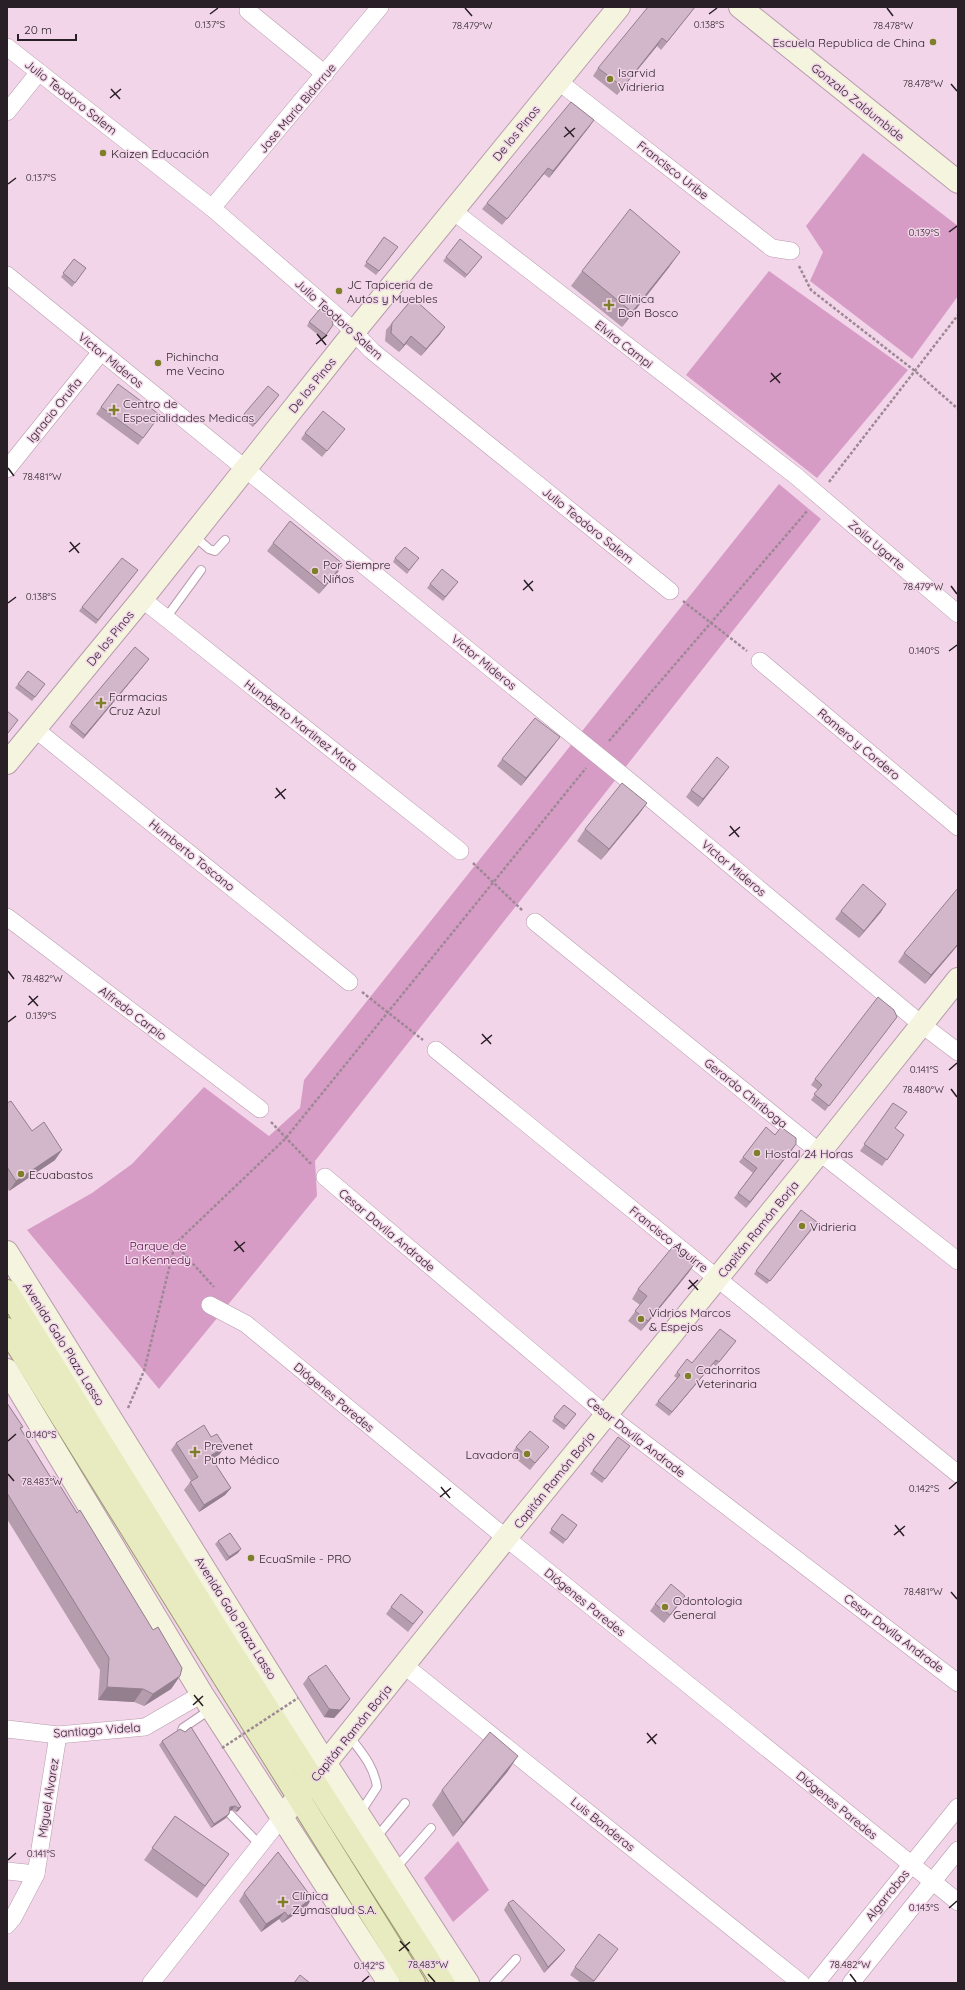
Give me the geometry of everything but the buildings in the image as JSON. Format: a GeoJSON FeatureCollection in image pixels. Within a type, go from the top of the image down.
{"type":"FeatureCollection","features":[{"type":"Feature","properties":{"kind":"main road","name":"Avenida Galo Plaza Lasso"},"geometry":{"type":"LineString","coordinates":[[7,1291],[229,1648],[320,1771],[444,1983]]}},
{"type":"Feature","properties":{"kind":"main road"},"geometry":{"type":"LineString","coordinates":[[7,1329],[414,1983]]}},
{"type":"Feature","properties":{"kind":"street"},"geometry":{"type":"LineString","coordinates":[[246,9],[262,11],[268,7]]}},
{"type":"Feature","properties":{"kind":"street","name":"Jose Maria Bidarrue"},"geometry":{"type":"LineString","coordinates":[[212,208],[380,7]]}},
{"type":"Feature","properties":{"kind":"street","name":"De los Pinos"},"geometry":{"type":"LineString","coordinates":[[7,763],[142,599],[192,534],[354,332],[619,7]]}},
{"type":"Feature","properties":{"kind":"street","name":"Gonzalo Zaldumbide"},"geometry":{"type":"LineString","coordinates":[[740,7],[958,182]]}},
{"type":"Feature","properties":{"kind":"street"},"geometry":{"type":"LineString","coordinates":[[246,9],[325,74]]}},
{"type":"Feature","properties":{"kind":"street","name":"Julio Teodoro Salem"},"geometry":{"type":"LineString","coordinates":[[7,47],[212,208],[354,332],[372,351],[670,591]]}},
{"type":"Feature","properties":{"kind":"street"},"geometry":{"type":"LineString","coordinates":[[7,112],[39,72]]}},
{"type":"Feature","properties":{"kind":"street","name":"Francisco Uribe"},"geometry":{"type":"LineString","coordinates":[[558,81],[772,248],[791,252]]}},
{"type":"Feature","properties":{"kind":"street","name":"Elvira Campi"},"geometry":{"type":"LineString","coordinates":[[453,211],[796,476]]}},
{"type":"Feature","properties":{"kind":"street","name":"Victor Mideros"},"geometry":{"type":"LineString","coordinates":[[7,275],[246,468],[597,755],[921,1024],[958,1052]]}},
{"type":"Feature","properties":{"kind":"street","name":"Ignacio Oruña"},"geometry":{"type":"LineString","coordinates":[[7,469],[101,352]]}},
{"type":"Feature","properties":{"kind":"street","name":"Zoila Ugarte"},"geometry":{"type":"LineString","coordinates":[[796,476],[958,614]]}},
{"type":"Feature","properties":{"kind":"street","name":"Humberto Martinez Mata"},"geometry":{"type":"LineString","coordinates":[[142,599],[460,851]]}},
{"type":"Feature","properties":{"kind":"street","name":"Romero y Cordero"},"geometry":{"type":"LineString","coordinates":[[760,661],[958,827]]}},
{"type":"Feature","properties":{"kind":"street","name":"Humberto Toscano"},"geometry":{"type":"LineString","coordinates":[[35,729],[349,982]]}},
{"type":"Feature","properties":{"kind":"street","name":"Alfredo Carpio"},"geometry":{"type":"LineString","coordinates":[[7,917],[260,1109]]}},
{"type":"Feature","properties":{"kind":"street","name":"Gerardo Chiriboga"},"geometry":{"type":"LineString","coordinates":[[535,922],[820,1152],[958,1261]]}},
{"type":"Feature","properties":{"kind":"street","name":"Capitán Ramón Borja"},"geometry":{"type":"LineString","coordinates":[[151,1983],[506,1538],[718,1279],[958,979]]}},
{"type":"Feature","properties":{"kind":"street","name":"Francisco Aguirre"},"geometry":{"type":"LineString","coordinates":[[436,1050],[958,1474]]}},
{"type":"Feature","properties":{"kind":"street","name":"Cesar Davila Andrade"},"geometry":{"type":"LineString","coordinates":[[325,1177],[607,1415],[958,1683]]}},
{"type":"Feature","properties":{"kind":"street","name":"Avenida Galo Plaza Lasso"},"geometry":{"type":"LineString","coordinates":[[7,1252],[119,1431],[320,1771],[359,1814],[468,1983]]}},
{"type":"Feature","properties":{"kind":"street","name":"Diógenes Paredes"},"geometry":{"type":"LineString","coordinates":[[210,1305],[246,1324],[506,1538],[958,1902]]}},
{"type":"Feature","properties":{"kind":"street"},"geometry":{"type":"LineString","coordinates":[[7,1370],[207,1701],[389,1983]]}},
{"type":"Feature","properties":{"kind":"street","name":"Luis Banderas"},"geometry":{"type":"LineString","coordinates":[[405,1666],[801,1983]]}},
{"type":"Feature","properties":{"kind":"street","name":"Santiago Videla"},"geometry":{"type":"LineString","coordinates":[[7,1729],[58,1735],[145,1727],[187,1705],[207,1701]]}},
{"type":"Feature","properties":{"kind":"street","name":"Miguel Alvarez"},"geometry":{"type":"LineString","coordinates":[[7,1925],[13,1918],[36,1874],[58,1735]]}},
{"type":"Feature","properties":{"kind":"street","name":"Algarrobos"},"geometry":{"type":"LineString","coordinates":[[816,1983],[958,1807]]}},
{"type":"Feature","properties":{"kind":"street"},"geometry":{"type":"LineString","coordinates":[[851,1983],[958,1850]]}},
{"type":"Feature","properties":{"kind":"street"},"geometry":{"type":"LineString","coordinates":[[7,1871],[36,1874]]}},
{"type":"Feature","properties":{"kind":"lane"},"geometry":{"type":"LineString","coordinates":[[192,534],[214,551],[219,548],[225,540]]}},
{"type":"Feature","properties":{"kind":"lane"},"geometry":{"type":"LineString","coordinates":[[166,618],[201,570]]}},
{"type":"Feature","properties":{"kind":"lane"},"geometry":{"type":"LineString","coordinates":[[182,1730],[196,1717],[207,1701]]}},
{"type":"Feature","properties":{"kind":"lane"},"geometry":{"type":"LineString","coordinates":[[349,1736],[368,1761],[375,1775],[377,1788],[359,1814]]}},
{"type":"Feature","properties":{"kind":"lane"},"geometry":{"type":"LineString","coordinates":[[375,1839],[405,1803]]}},
{"type":"Feature","properties":{"kind":"lane"},"geometry":{"type":"LineString","coordinates":[[231,1815],[260,1845]]}},
{"type":"Feature","properties":{"kind":"lane"},"geometry":{"type":"LineString","coordinates":[[394,1869],[431,1828]]}},
{"type":"Feature","properties":{"kind":"lane"},"geometry":{"type":"LineString","coordinates":[[494,1983],[516,1959]]}},
{"type":"Feature","properties":{"kind":"path"},"geometry":{"type":"LineString","coordinates":[[791,252],[811,290],[915,371],[958,409]]}},
{"type":"Feature","properties":{"kind":"path"},"geometry":{"type":"LineString","coordinates":[[119,1431],[144,1371],[175,1244],[286,1139],[597,755],[819,496],[958,315]]}},
{"type":"Feature","properties":{"kind":"path"},"geometry":{"type":"LineString","coordinates":[[670,591],[760,661]]}},
{"type":"Feature","properties":{"kind":"path"},"geometry":{"type":"LineString","coordinates":[[460,851],[535,922]]}},
{"type":"Feature","properties":{"kind":"path"},"geometry":{"type":"LineString","coordinates":[[349,982],[436,1050]]}},
{"type":"Feature","properties":{"kind":"path"},"geometry":{"type":"LineString","coordinates":[[260,1109],[286,1139],[325,1177]]}},
{"type":"Feature","properties":{"kind":"path"},"geometry":{"type":"LineString","coordinates":[[175,1244],[214,1287],[210,1305]]}},
{"type":"Feature","properties":{"kind":"path"},"geometry":{"type":"LineString","coordinates":[[222,1748],[298,1698]]}},
{"type":"Feature","properties":{"kind":"green space"},"geometry":{"type":"Polygon","coordinates":[[[863,153],[958,226],[958,296],[912,359],[810,281],[823,252],[806,226],[863,153]]]}},
{"type":"Feature","properties":{"kind":"green space"},"geometry":{"type":"Polygon","coordinates":[[[769,271],[908,370],[817,478],[686,375],[769,271]]]}},
{"type":"Feature","properties":{"kind":"green space","name":"Parque de La Kennedy"},"geometry":{"type":"Polygon","coordinates":[[[779,484],[821,519],[315,1161],[317,1196],[159,1389],[27,1230],[92,1193],[132,1164],[204,1087],[269,1136],[300,1108],[304,1080],[779,484]]]}},
{"type":"Feature","properties":{"kind":"green space"},"geometry":{"type":"Polygon","coordinates":[[[458,1841],[489,1890],[453,1922],[424,1878],[458,1841]]]}},
{"type":"Feature","properties":{"kind":"place","name":"Escuela Republica de China"},"geometry":{"type":"Point","coordinates":[933,42]}},
{"type":"Feature","properties":{"kind":"place","name":"Isarvid Vidrieria"},"geometry":{"type":"Point","coordinates":[610,79]}},
{"type":"Feature","properties":{"kind":"place","name":"Kaizen Educación"},"geometry":{"type":"Point","coordinates":[103,153]}},
{"type":"Feature","properties":{"kind":"place","name":"JC Tapiceria de Autos y Muebles"},"geometry":{"type":"Point","coordinates":[339,291]}},
{"type":"Feature","properties":{"kind":"place","name":"Clínica Don Bosco"},"geometry":{"type":"Point","coordinates":[609,305]}},
{"type":"Feature","properties":{"kind":"place","name":"Pichincha me Vecino"},"geometry":{"type":"Point","coordinates":[158,363]}},
{"type":"Feature","properties":{"kind":"place","name":"Centro de Especialidades Medicas"},"geometry":{"type":"Point","coordinates":[114,410]}},
{"type":"Feature","properties":{"kind":"place","name":"Por Siempre Niños"},"geometry":{"type":"Point","coordinates":[315,571]}},
{"type":"Feature","properties":{"kind":"place","name":"Farmacias Cruz Azul"},"geometry":{"type":"Point","coordinates":[101,703]}},
{"type":"Feature","properties":{"kind":"place","name":"Hostal 24 Horas"},"geometry":{"type":"Point","coordinates":[757,1153]}},
{"type":"Feature","properties":{"kind":"place","name":"Ecuabastos"},"geometry":{"type":"Point","coordinates":[21,1174]}},
{"type":"Feature","properties":{"kind":"place","name":"Vidrieria"},"geometry":{"type":"Point","coordinates":[802,1226]}},
{"type":"Feature","properties":{"kind":"place","name":"Vidrios Marcos & Espejos"},"geometry":{"type":"Point","coordinates":[641,1319]}},
{"type":"Feature","properties":{"kind":"place","name":"Cachorritos Veterinaria"},"geometry":{"type":"Point","coordinates":[688,1376]}},
{"type":"Feature","properties":{"kind":"place","name":"Prevenet Punto Médico"},"geometry":{"type":"Point","coordinates":[195,1452]}},
{"type":"Feature","properties":{"kind":"place","name":"Lavadora"},"geometry":{"type":"Point","coordinates":[527,1454]}},
{"type":"Feature","properties":{"kind":"place","name":"EcuaSmile - PRO"},"geometry":{"type":"Point","coordinates":[251,1558]}},
{"type":"Feature","properties":{"kind":"place","name":"Odontologia General"},"geometry":{"type":"Point","coordinates":[665,1607]}},
{"type":"Feature","properties":{"kind":"place","name":"Clínica Zymasalud S.A."},"geometry":{"type":"Point","coordinates":[283,1902]}}]}
